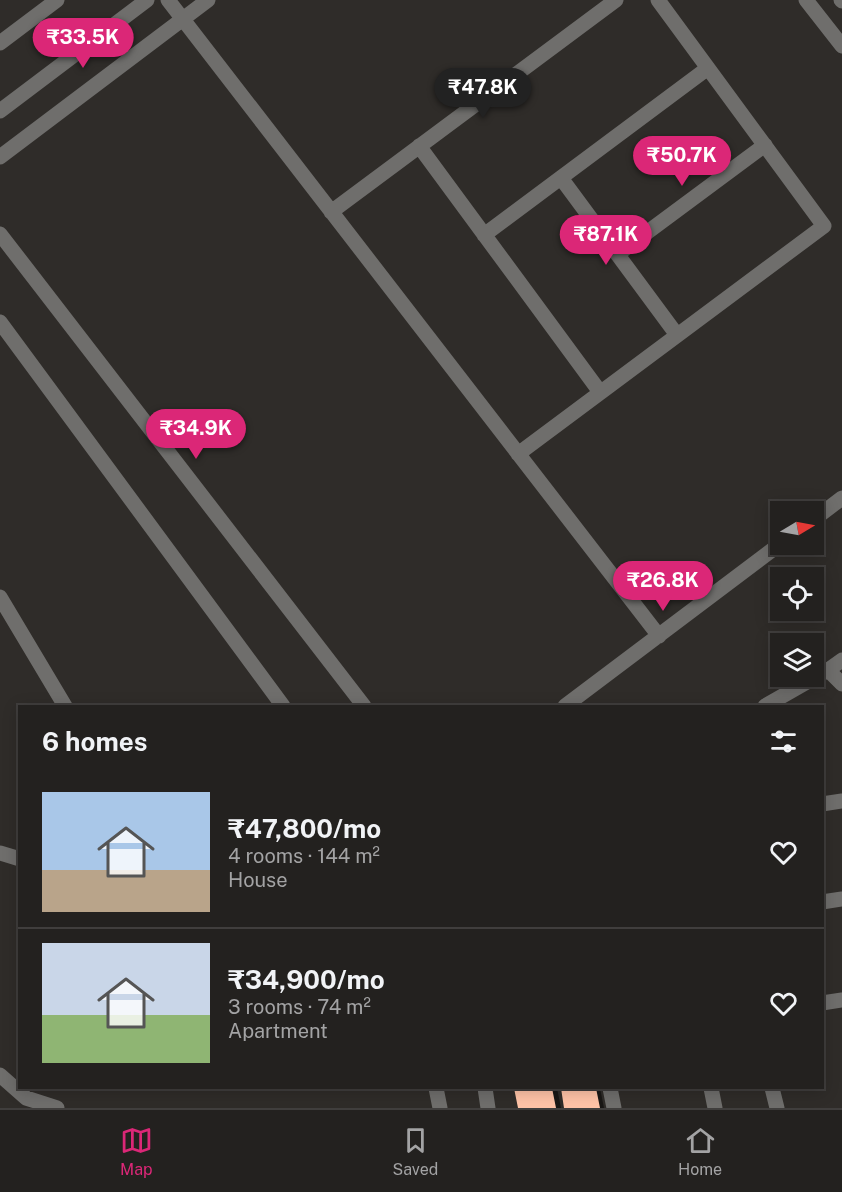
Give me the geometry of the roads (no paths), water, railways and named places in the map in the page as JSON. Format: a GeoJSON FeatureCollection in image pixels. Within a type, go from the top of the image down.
{"type":"FeatureCollection","features":[{"type":"Feature","properties":{"kind":"street"},"geometry":{"type":"LineString","coordinates":[[0,44],[57,0]]}},
{"type":"Feature","properties":{"kind":"street"},"geometry":{"type":"LineString","coordinates":[[0,111],[147,0]]}},
{"type":"Feature","properties":{"kind":"street"},"geometry":{"type":"LineString","coordinates":[[168,0],[659,636]]}},
{"type":"Feature","properties":{"kind":"street"},"geometry":{"type":"LineString","coordinates":[[0,157],[208,0]]}},
{"type":"Feature","properties":{"kind":"street"},"geometry":{"type":"LineString","coordinates":[[331,212],[616,0]]}},
{"type":"Feature","properties":{"kind":"street"},"geometry":{"type":"LineString","coordinates":[[518,454],[824,226],[658,0]]}},
{"type":"Feature","properties":{"kind":"street"},"geometry":{"type":"LineString","coordinates":[[806,0],[842,46]]}},
{"type":"Feature","properties":{"kind":"street"},"geometry":{"type":"LineString","coordinates":[[484,235],[708,68]]}},
{"type":"Feature","properties":{"kind":"street"},"geometry":{"type":"LineString","coordinates":[[618,254],[765,145]]}},
{"type":"Feature","properties":{"kind":"street"},"geometry":{"type":"LineString","coordinates":[[419,146],[600,392]]}},
{"type":"Feature","properties":{"kind":"street"},"geometry":{"type":"LineString","coordinates":[[561,178],[677,335]]}},
{"type":"Feature","properties":{"kind":"street"},"geometry":{"type":"LineString","coordinates":[[0,234],[363,705]]}},
{"type":"Feature","properties":{"kind":"street"},"geometry":{"type":"LineString","coordinates":[[0,322],[282,705]]}},
{"type":"Feature","properties":{"kind":"street"},"geometry":{"type":"LineString","coordinates":[[824,514],[839,506]]}},
{"type":"Feature","properties":{"kind":"street"},"geometry":{"type":"LineString","coordinates":[[566,705],[770,552]]}},
{"type":"Feature","properties":{"kind":"street"},"geometry":{"type":"LineString","coordinates":[[0,597],[64,705]]}},
{"type":"Feature","properties":{"kind":"street"},"geometry":{"type":"LineString","coordinates":[[767,705],[842,660]]}},
{"type":"Feature","properties":{"kind":"street"},"geometry":{"type":"LineString","coordinates":[[828,670],[842,684]]}},
{"type":"Feature","properties":{"kind":"street"},"geometry":{"type":"LineString","coordinates":[[824,804],[842,801]]}},
{"type":"Feature","properties":{"kind":"street"},"geometry":{"type":"LineString","coordinates":[[0,853],[18,858]]}},
{"type":"Feature","properties":{"kind":"street"},"geometry":{"type":"LineString","coordinates":[[824,902],[842,899]]}},
{"type":"Feature","properties":{"kind":"street"},"geometry":{"type":"LineString","coordinates":[[824,1003],[842,1000]]}},
{"type":"Feature","properties":{"kind":"street"},"geometry":{"type":"LineString","coordinates":[[0,1075],[26,1098],[57,1108]]}},
{"type":"Feature","properties":{"kind":"street"},"geometry":{"type":"LineString","coordinates":[[436,1089],[440,1108]]}},
{"type":"Feature","properties":{"kind":"street"},"geometry":{"type":"LineString","coordinates":[[485,1089],[488,1108]]}},
{"type":"Feature","properties":{"kind":"street"},"geometry":{"type":"LineString","coordinates":[[610,1089],[614,1108]]}},
{"type":"Feature","properties":{"kind":"street"},"geometry":{"type":"LineString","coordinates":[[711,1089],[715,1108]]}},
{"type":"Feature","properties":{"kind":"street"},"geometry":{"type":"LineString","coordinates":[[772,1089],[777,1108]]}}]}
